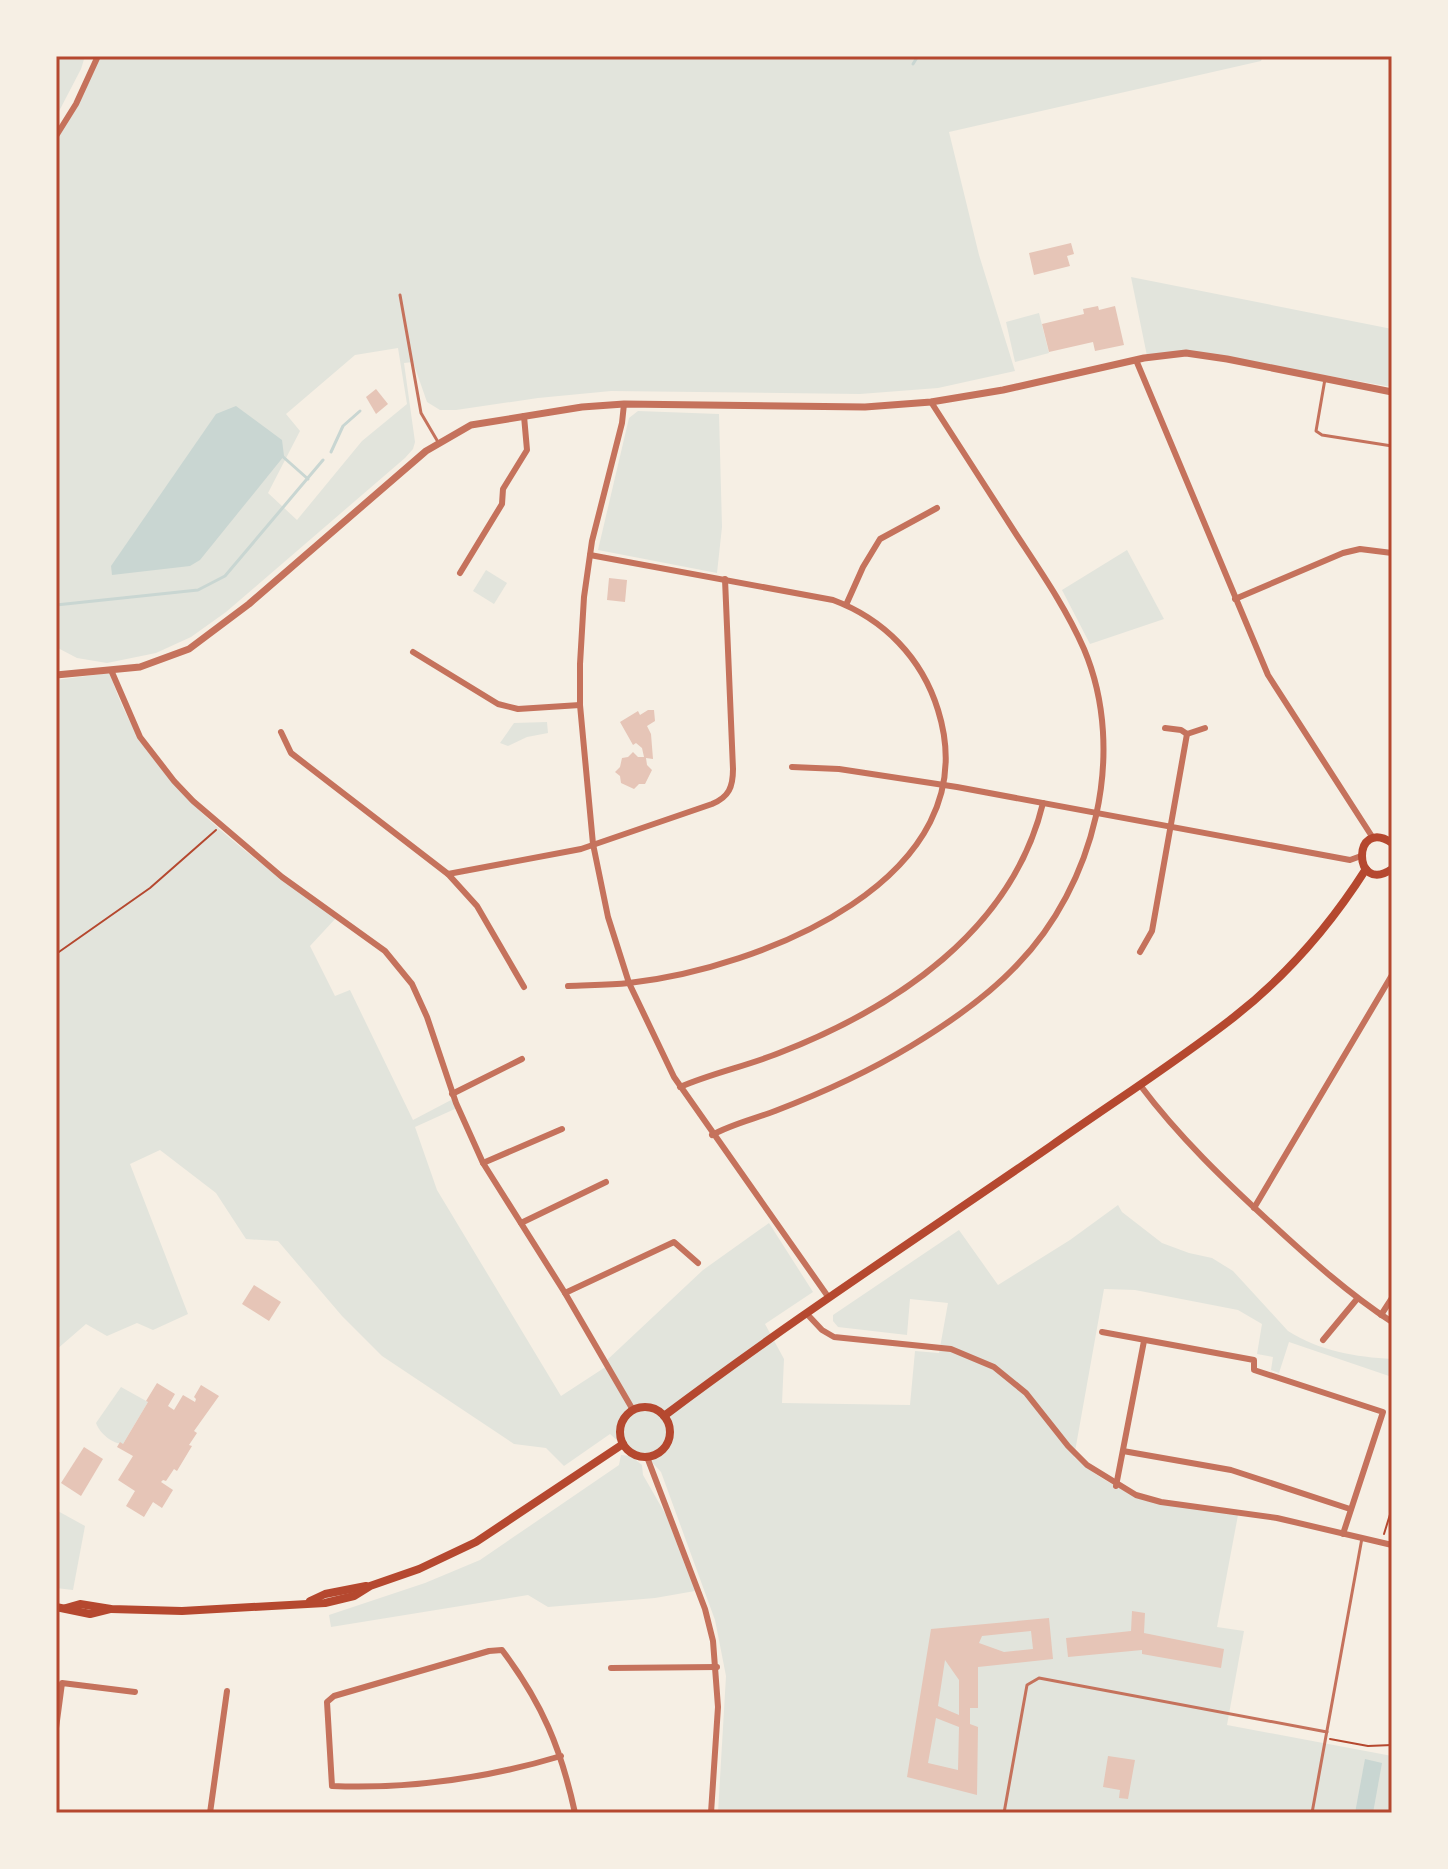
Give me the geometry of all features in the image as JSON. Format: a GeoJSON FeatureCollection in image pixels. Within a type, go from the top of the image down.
{"type":"FeatureCollection","features":[{"type":"Feature","properties":{"kind":"main road"},"geometry":{"type":"LineString","coordinates":[[1392,842],[1373,838],[1364,845],[1361,856],[1366,869],[1379,874],[1392,869]]}},
{"type":"Feature","properties":{"kind":"main road"},"geometry":{"type":"LineString","coordinates":[[664,1416],[1235,1017],[1264,991],[1337,912],[1366,869]]}},
{"type":"Feature","properties":{"kind":"main road"},"geometry":{"type":"LineString","coordinates":[[650,1407],[664,1416],[670,1431],[667,1443],[657,1453],[647,1457],[631,1453],[623,1444],[620,1427],[624,1417],[633,1410],[650,1407]]}},
{"type":"Feature","properties":{"kind":"main road"},"geometry":{"type":"LineString","coordinates":[[61,1608],[80,1604],[111,1609],[182,1611],[308,1602],[325,1594],[370,1586],[419,1569],[476,1542],[623,1444]]}},
{"type":"Feature","properties":{"kind":"street"},"geometry":{"type":"LineString","coordinates":[[56,136],[76,104],[98,56]]}},
{"type":"Feature","properties":{"kind":"street"},"geometry":{"type":"LineString","coordinates":[[56,675],[140,667],[189,649],[215,632],[438,442],[471,425],[582,407],[624,404],[865,407],[931,402],[1003,390],[1157,356],[1198,354],[1392,392]]}},
{"type":"Feature","properties":{"kind":"street"},"geometry":{"type":"LineString","coordinates":[[1136,360],[1268,675],[1373,838]]}},
{"type":"Feature","properties":{"kind":"street"},"geometry":{"type":"LineString","coordinates":[[712,1135],[821,1092],[882,1062],[955,1017],[998,984],[1034,947],[1059,910],[1081,865],[1097,813],[1101,729],[1095,687],[1084,650],[1057,596],[931,402]]}},
{"type":"Feature","properties":{"kind":"street"},"geometry":{"type":"LineString","coordinates":[[624,404],[622,423],[600,501],[582,623],[580,705],[593,844],[611,928],[629,983],[680,1087],[829,1298]]}},
{"type":"Feature","properties":{"kind":"street"},"geometry":{"type":"LineString","coordinates":[[460,573],[502,504],[503,489],[527,450],[524,416]]}},
{"type":"Feature","properties":{"kind":"street"},"geometry":{"type":"LineString","coordinates":[[846,605],[880,539],[937,508]]}},
{"type":"Feature","properties":{"kind":"street"},"geometry":{"type":"LineString","coordinates":[[1235,599],[1343,553],[1360,549],[1392,553]]}},
{"type":"Feature","properties":{"kind":"street"},"geometry":{"type":"LineString","coordinates":[[568,986],[629,983],[696,970],[757,951],[804,931],[855,901],[897,870],[911,854],[931,820],[944,786],[941,720],[922,671],[894,637],[846,605],[808,595],[590,555]]}},
{"type":"Feature","properties":{"kind":"street"},"geometry":{"type":"LineString","coordinates":[[448,874],[581,849],[717,802],[726,796],[732,787],[733,769],[725,579]]}},
{"type":"Feature","properties":{"kind":"street"},"geometry":{"type":"LineString","coordinates":[[413,652],[498,704],[518,709],[580,705]]}},
{"type":"Feature","properties":{"kind":"street"},"geometry":{"type":"LineString","coordinates":[[111,670],[140,737],[193,801],[282,877],[385,951],[399,965],[424,1009],[452,1094],[483,1163],[565,1293],[633,1410]]}},
{"type":"Feature","properties":{"kind":"street"},"geometry":{"type":"LineString","coordinates":[[1165,728],[1187,734]]}},
{"type":"Feature","properties":{"kind":"street"},"geometry":{"type":"LineString","coordinates":[[1187,734],[1205,728]]}},
{"type":"Feature","properties":{"kind":"street"},"geometry":{"type":"LineString","coordinates":[[281,732],[291,753],[448,874],[477,906],[524,987]]}},
{"type":"Feature","properties":{"kind":"street"},"geometry":{"type":"LineString","coordinates":[[1140,952],[1152,931],[1187,734]]}},
{"type":"Feature","properties":{"kind":"street"},"geometry":{"type":"LineString","coordinates":[[792,767],[847,770],[944,786],[1350,860],[1361,856]]}},
{"type":"Feature","properties":{"kind":"street"},"geometry":{"type":"LineString","coordinates":[[680,1087],[762,1060],[829,1031],[888,998],[952,953],[986,918],[1015,876],[1034,835],[1043,803]]}},
{"type":"Feature","properties":{"kind":"street"},"geometry":{"type":"LineString","coordinates":[[1254,1208],[1392,975]]}},
{"type":"Feature","properties":{"kind":"street"},"geometry":{"type":"LineString","coordinates":[[452,1094],[522,1059]]}},
{"type":"Feature","properties":{"kind":"street"},"geometry":{"type":"LineString","coordinates":[[1140,1085],[1195,1152],[1254,1208],[1357,1299],[1392,1322]]}},
{"type":"Feature","properties":{"kind":"street"},"geometry":{"type":"LineString","coordinates":[[483,1163],[562,1129]]}},
{"type":"Feature","properties":{"kind":"street"},"geometry":{"type":"LineString","coordinates":[[521,1223],[606,1182]]}},
{"type":"Feature","properties":{"kind":"street"},"geometry":{"type":"LineString","coordinates":[[565,1293],[674,1242],[698,1263]]}},
{"type":"Feature","properties":{"kind":"street"},"geometry":{"type":"LineString","coordinates":[[1381,1315],[1392,1298]]}},
{"type":"Feature","properties":{"kind":"street"},"geometry":{"type":"LineString","coordinates":[[1323,1340],[1357,1299]]}},
{"type":"Feature","properties":{"kind":"street"},"geometry":{"type":"LineString","coordinates":[[807,1314],[822,1330],[834,1337],[951,1349],[994,1367],[1026,1393],[1078,1456],[1116,1486],[1136,1495],[1161,1502],[1277,1518],[1392,1545]]}},
{"type":"Feature","properties":{"kind":"street"},"geometry":{"type":"LineString","coordinates":[[1102,1332],[1254,1360],[1254,1370],[1392,1414]]}},
{"type":"Feature","properties":{"kind":"street"},"geometry":{"type":"LineString","coordinates":[[1116,1486],[1144,1341]]}},
{"type":"Feature","properties":{"kind":"street"},"geometry":{"type":"LineString","coordinates":[[1343,1534],[1383,1412]]}},
{"type":"Feature","properties":{"kind":"street"},"geometry":{"type":"LineString","coordinates":[[1123,1451],[1231,1470],[1350,1509]]}},
{"type":"Feature","properties":{"kind":"street"},"geometry":{"type":"LineString","coordinates":[[647,1457],[705,1609],[717,1667],[718,1707],[711,1813]]}},
{"type":"Feature","properties":{"kind":"street"},"geometry":{"type":"LineString","coordinates":[[561,1756],[445,1780],[332,1786],[329,1699],[499,1649],[524,1679],[538,1703],[561,1756],[575,1813]]}},
{"type":"Feature","properties":{"kind":"street"},"geometry":{"type":"LineString","coordinates":[[611,1668],[717,1667]]}},
{"type":"Feature","properties":{"kind":"street"},"geometry":{"type":"LineString","coordinates":[[56,1728],[62,1683],[135,1692]]}},
{"type":"Feature","properties":{"kind":"street"},"geometry":{"type":"LineString","coordinates":[[210,1813],[227,1691]]}},
{"type":"Feature","properties":{"kind":"lane"},"geometry":{"type":"LineString","coordinates":[[400,295],[421,413],[438,442]]}},
{"type":"Feature","properties":{"kind":"lane"},"geometry":{"type":"LineString","coordinates":[[1325,379],[1316,431],[1322,435],[1392,446]]}},
{"type":"Feature","properties":{"kind":"lane"},"geometry":{"type":"LineString","coordinates":[[1312,1813],[1362,1538]]}},
{"type":"Feature","properties":{"kind":"lane"},"geometry":{"type":"LineString","coordinates":[[1004,1813],[1027,1685],[1039,1678],[1327,1732]]}},
{"type":"Feature","properties":{"kind":"path"},"geometry":{"type":"LineString","coordinates":[[56,954],[150,888],[221,826]]}},
{"type":"Feature","properties":{"kind":"path"},"geometry":{"type":"LineString","coordinates":[[1381,1543],[1392,1508]]}},
{"type":"Feature","properties":{"kind":"path"},"geometry":{"type":"LineString","coordinates":[[1325,1739],[1368,1746],[1392,1745]]}},
{"type":"Feature","properties":{"kind":"shaded area"},"geometry":{"type":"Polygon","coordinates":[[[56,56],[85,56],[56,117],[56,56]]]}},
{"type":"Feature","properties":{"kind":"shaded area"},"geometry":{"type":"Polygon","coordinates":[[[100,56],[1263,56],[1261,61],[949,132],[979,255],[1015,371],[938,388],[860,394],[611,391],[440,410],[427,402],[413,362],[404,363],[415,442],[405,458],[226,612],[191,637],[156,653],[107,663],[77,658],[56,647],[56,138],[100,56]],[[398,348],[355,355],[286,414],[300,431],[268,493],[297,520],[362,441],[407,404],[398,348]]]}},
{"type":"Feature","properties":{"kind":"shaded area"},"geometry":{"type":"Polygon","coordinates":[[[1131,277],[1392,329],[1392,387],[1199,353],[1147,356],[1131,277]]]}},
{"type":"Feature","properties":{"kind":"shaded area"},"geometry":{"type":"Polygon","coordinates":[[[1039,313],[1049,353],[1015,362],[1006,322],[1039,313]]]}},
{"type":"Feature","properties":{"kind":"shaded area"},"geometry":{"type":"Polygon","coordinates":[[[236,406],[282,440],[284,456],[200,560],[190,566],[112,575],[111,566],[216,414],[236,406]]]}},
{"type":"Feature","properties":{"kind":"shaded area"},"geometry":{"type":"Polygon","coordinates":[[[638,411],[719,414],[722,527],[717,573],[598,550],[629,418],[638,411]]]}},
{"type":"Feature","properties":{"kind":"shaded area"},"geometry":{"type":"Polygon","coordinates":[[[1127,550],[1164,619],[1090,644],[1062,590],[1127,550]]]}},
{"type":"Feature","properties":{"kind":"shaded area"},"geometry":{"type":"Polygon","coordinates":[[[486,570],[507,583],[494,604],[473,591],[486,570]]]}},
{"type":"Feature","properties":{"kind":"shaded area"},"geometry":{"type":"Polygon","coordinates":[[[110,673],[126,713],[147,749],[173,782],[234,842],[336,918],[310,946],[335,996],[350,990],[413,1120],[453,1099],[457,1108],[415,1127],[437,1190],[561,1396],[607,1366],[606,1361],[703,1270],[769,1223],[813,1292],[765,1324],[784,1359],[782,1403],[910,1405],[915,1351],[939,1353],[948,1303],[910,1299],[907,1335],[838,1327],[833,1315],[959,1230],[998,1285],[1070,1240],[1118,1205],[1122,1212],[1162,1243],[1212,1258],[1233,1271],[1288,1331],[1300,1338],[1338,1352],[1392,1359],[1392,1377],[1289,1342],[1279,1373],[1271,1370],[1273,1357],[1257,1354],[1262,1324],[1238,1310],[1135,1290],[1104,1289],[1074,1457],[1112,1484],[1132,1493],[1171,1504],[1238,1515],[1217,1627],[1244,1631],[1227,1725],[1392,1756],[1392,1813],[718,1813],[726,1676],[715,1620],[661,1472],[647,1457],[631,1453],[610,1434],[564,1466],[546,1448],[514,1444],[382,1356],[342,1316],[278,1241],[246,1239],[216,1193],[160,1150],[130,1164],[188,1314],[153,1330],[137,1323],[107,1336],[86,1324],[56,1350],[56,680],[110,673]]]}},
{"type":"Feature","properties":{"kind":"shaded area"},"geometry":{"type":"Polygon","coordinates":[[[547,722],[548,733],[527,737],[508,746],[500,743],[514,723],[547,722]]]}},
{"type":"Feature","properties":{"kind":"shaded area"},"geometry":{"type":"Polygon","coordinates":[[[121,1387],[148,1402],[123,1444],[107,1438],[96,1423],[121,1387]]]}},
{"type":"Feature","properties":{"kind":"shaded area"},"geometry":{"type":"Polygon","coordinates":[[[621,1455],[631,1456],[642,1465],[643,1475],[666,1515],[695,1591],[655,1598],[548,1607],[528,1595],[331,1627],[329,1615],[425,1583],[480,1560],[619,1465],[621,1455]]]}},
{"type":"Feature","properties":{"kind":"shaded area"},"geometry":{"type":"Polygon","coordinates":[[[56,1510],[85,1526],[73,1590],[56,1588],[56,1510]]]}},
{"type":"Feature","properties":{"kind":"shaded area"},"geometry":{"type":"Polygon","coordinates":[[[1365,1759],[1382,1763],[1373,1813],[1355,1813],[1365,1759]]]}},
{"type":"Feature","properties":{"kind":"building"},"geometry":{"type":"Polygon","coordinates":[[[1071,243],[1074,254],[1067,256],[1070,266],[1034,275],[1029,253],[1071,243]]]}},
{"type":"Feature","properties":{"kind":"building"},"geometry":{"type":"Polygon","coordinates":[[[1098,306],[1099,310],[1115,306],[1124,345],[1095,351],[1093,342],[1049,352],[1042,324],[1084,314],[1083,309],[1098,306]]]}},
{"type":"Feature","properties":{"kind":"building"},"geometry":{"type":"Polygon","coordinates":[[[376,389],[388,404],[376,414],[366,397],[376,389]]]}},
{"type":"Feature","properties":{"kind":"building"},"geometry":{"type":"Polygon","coordinates":[[[609,578],[627,580],[625,602],[607,600],[609,578]]]}},
{"type":"Feature","properties":{"kind":"building"},"geometry":{"type":"Polygon","coordinates":[[[654,710],[655,721],[647,726],[651,734],[653,759],[646,758],[652,770],[645,784],[639,784],[634,789],[621,783],[620,776],[615,772],[622,758],[633,752],[638,757],[644,757],[642,748],[636,743],[633,745],[620,722],[638,711],[640,715],[654,710]]]}},
{"type":"Feature","properties":{"kind":"building"},"geometry":{"type":"Polygon","coordinates":[[[254,1285],[281,1302],[269,1321],[242,1304],[254,1285]]]}},
{"type":"Feature","properties":{"kind":"building"},"geometry":{"type":"Polygon","coordinates":[[[157,1383],[175,1394],[168,1406],[174,1410],[183,1395],[195,1402],[194,1397],[201,1385],[219,1396],[194,1431],[197,1433],[189,1445],[192,1446],[177,1471],[174,1469],[166,1481],[161,1482],[173,1490],[162,1508],[153,1502],[144,1517],[126,1506],[135,1491],[118,1480],[133,1456],[117,1447],[120,1442],[123,1444],[157,1383]]]}},
{"type":"Feature","properties":{"kind":"building"},"geometry":{"type":"Polygon","coordinates":[[[84,1447],[103,1459],[81,1496],[61,1483],[84,1447]]]}},
{"type":"Feature","properties":{"kind":"building"},"geometry":{"type":"Polygon","coordinates":[[[1132,1611],[1145,1613],[1144,1633],[1224,1649],[1221,1668],[1142,1654],[1142,1650],[1068,1657],[1066,1638],[1131,1631],[1132,1611]]]}},
{"type":"Feature","properties":{"kind":"building"},"geometry":{"type":"Polygon","coordinates":[[[1049,1618],[1053,1659],[978,1667],[978,1708],[970,1708],[970,1724],[978,1727],[977,1795],[907,1777],[931,1629],[1049,1618]],[[1031,1631],[982,1636],[979,1643],[1004,1652],[1033,1649],[1031,1631]],[[945,1660],[938,1706],[959,1715],[959,1680],[945,1660]],[[936,1718],[928,1763],[958,1770],[959,1727],[936,1718]]]}},
{"type":"Feature","properties":{"kind":"building"},"geometry":{"type":"Polygon","coordinates":[[[1108,1756],[1135,1760],[1128,1799],[1119,1798],[1120,1790],[1103,1787],[1108,1756]]]}},
{"type":"Feature","properties":{"kind":"waterway"},"geometry":{"type":"LineString","coordinates":[[913,64],[918,56]]}},
{"type":"Feature","properties":{"kind":"waterway"},"geometry":{"type":"LineString","coordinates":[[331,452],[343,426],[360,411]]}},
{"type":"Feature","properties":{"kind":"waterway"},"geometry":{"type":"LineString","coordinates":[[281,455],[308,479]]}},
{"type":"Feature","properties":{"kind":"waterway"},"geometry":{"type":"LineString","coordinates":[[56,605],[198,590],[225,576],[323,460]]}}]}
